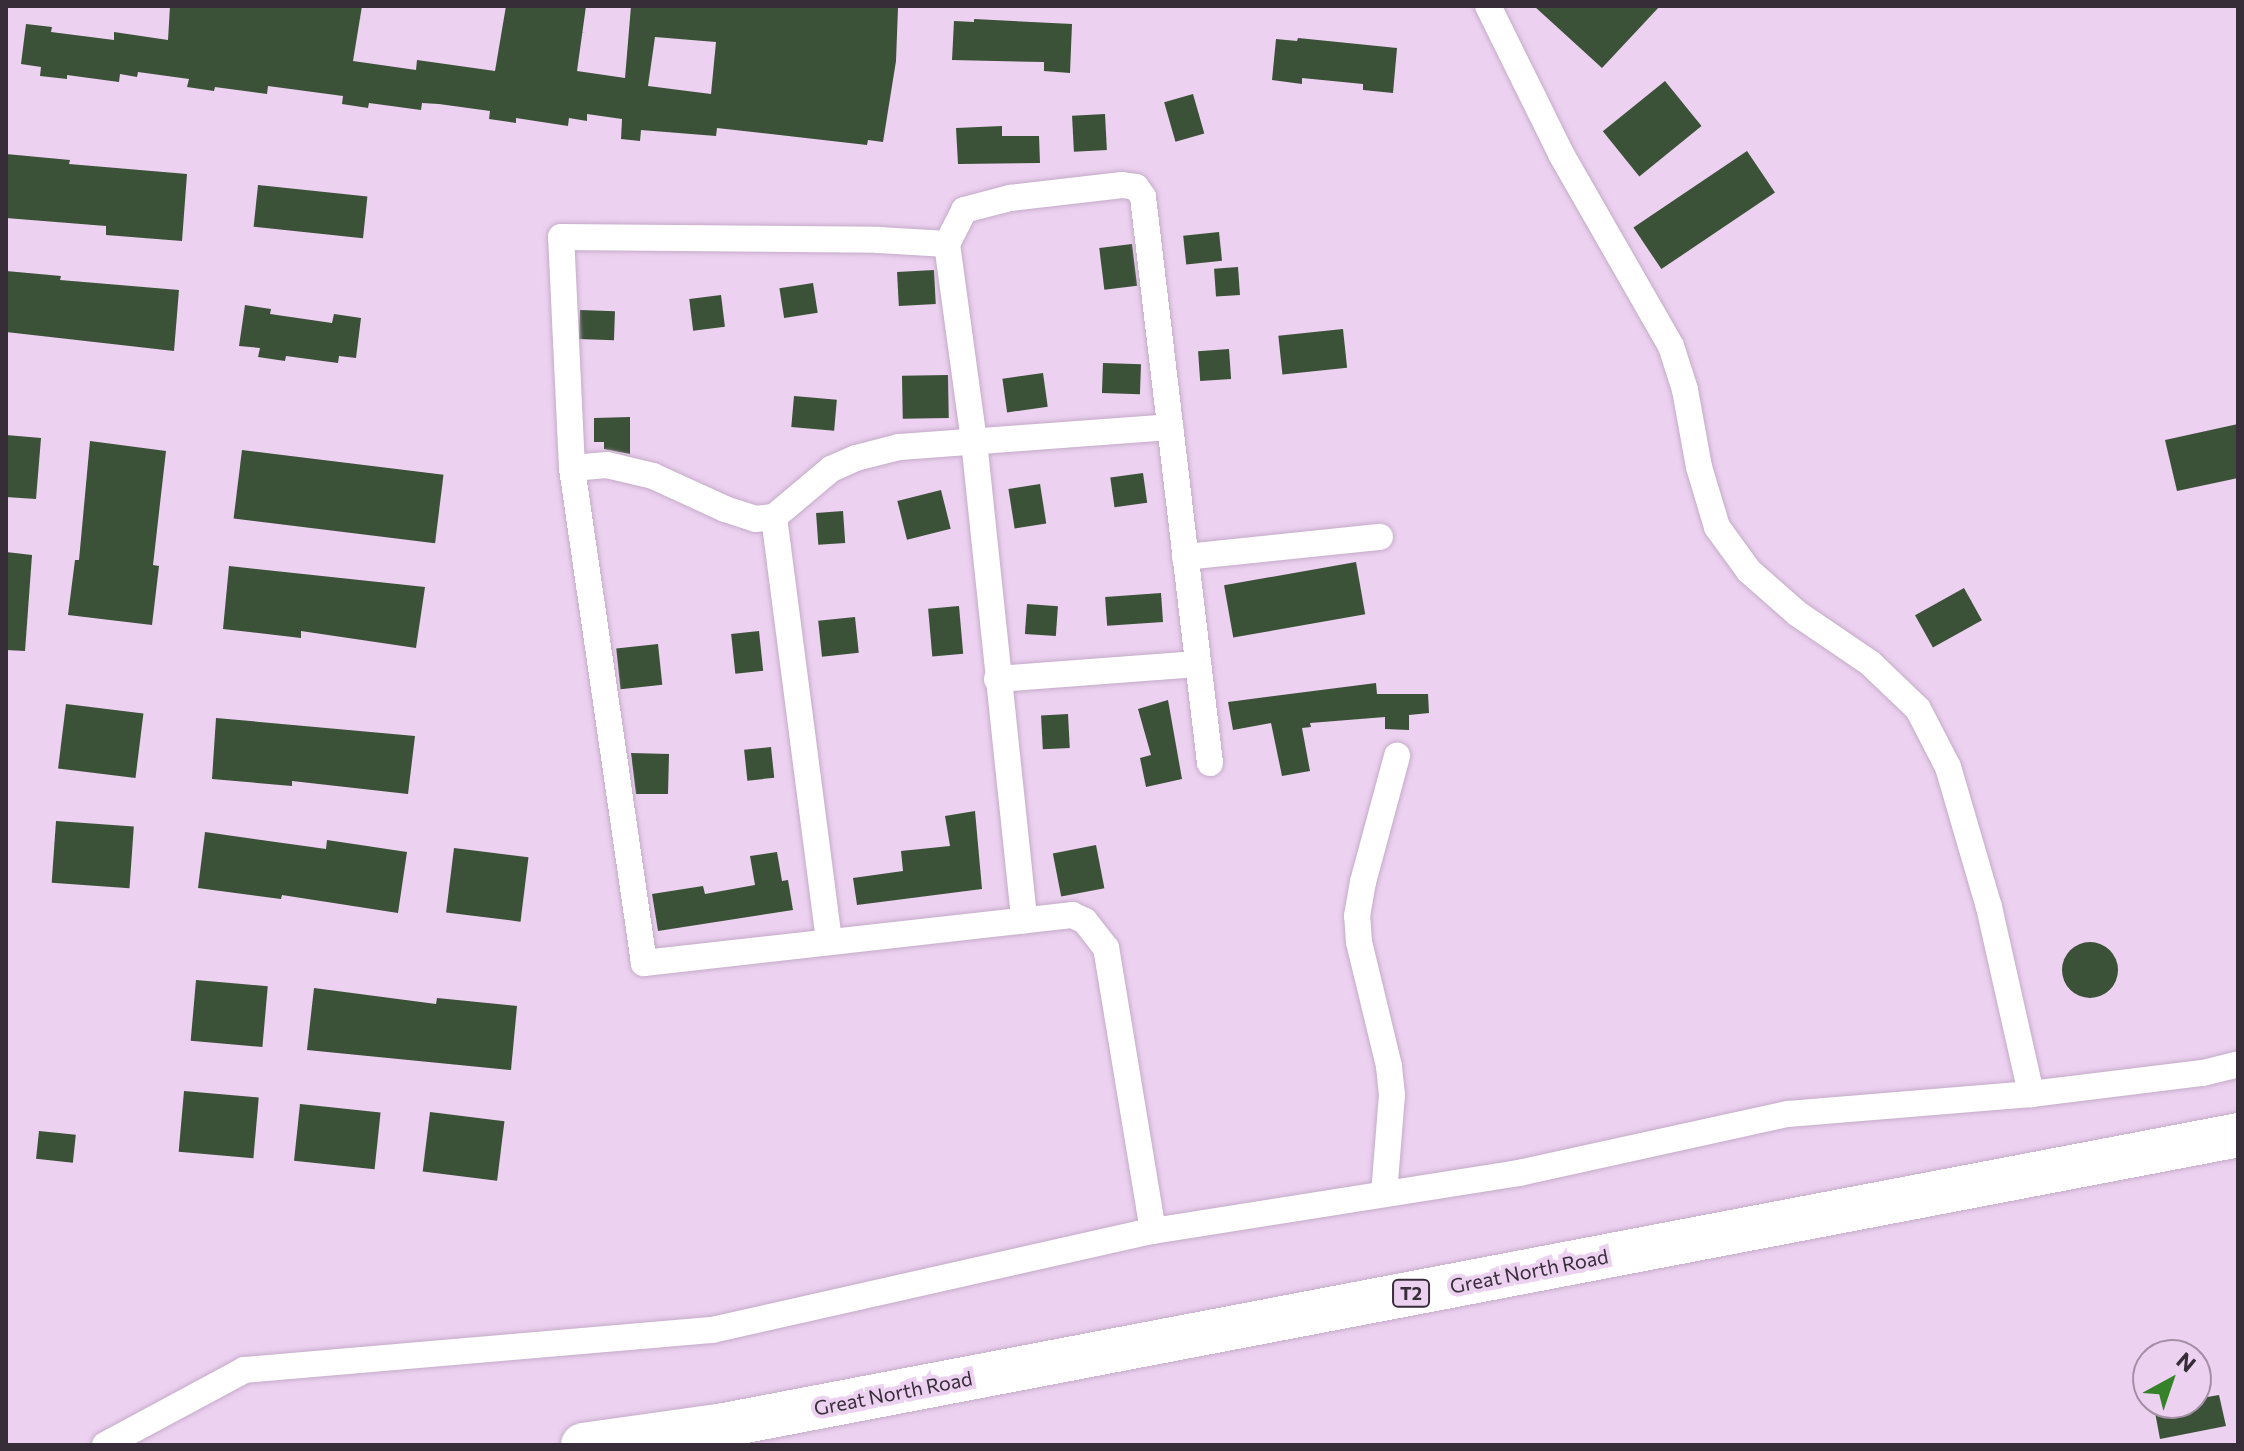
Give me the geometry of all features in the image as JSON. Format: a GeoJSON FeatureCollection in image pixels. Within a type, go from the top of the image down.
{"type":"FeatureCollection","features":[{"type":"Feature","properties":{"kind":"highway","name":"Great North Road"},"geometry":{"type":"LineString","coordinates":[[583,1445],[719,1426],[2238,1135]]}},
{"type":"Feature","properties":{"kind":"street"},"geometry":{"type":"LineString","coordinates":[[1488,6],[1561,154],[1671,346],[1685,390],[1699,467],[1717,527],[1749,571],[1798,614],[1870,663],[1918,709],[1948,767],[1989,907],[2031,1094]]}},
{"type":"Feature","properties":{"kind":"street"},"geometry":{"type":"LineString","coordinates":[[1024,920],[974,441],[947,244],[964,210],[1010,198],[1122,185],[1136,187],[1143,197],[1210,763]]}},
{"type":"Feature","properties":{"kind":"street"},"geometry":{"type":"LineString","coordinates":[[947,244],[879,240],[561,237],[572,468],[644,963],[1072,915],[1091,927],[1106,948],[1153,1231]]}},
{"type":"Feature","properties":{"kind":"street"},"geometry":{"type":"LineString","coordinates":[[572,468],[607,465],[653,476],[725,509],[755,519],[774,517],[831,469],[856,458],[899,447],[1170,427]]}},
{"type":"Feature","properties":{"kind":"street"},"geometry":{"type":"LineString","coordinates":[[774,517],[829,940]]}},
{"type":"Feature","properties":{"kind":"street"},"geometry":{"type":"LineString","coordinates":[[1185,557],[1380,537]]}},
{"type":"Feature","properties":{"kind":"street"},"geometry":{"type":"LineString","coordinates":[[997,679],[1197,664]]}},
{"type":"Feature","properties":{"kind":"street"},"geometry":{"type":"LineString","coordinates":[[1384,1194],[1392,1095],[1389,1066],[1359,942],[1357,916],[1363,882],[1397,756]]}},
{"type":"Feature","properties":{"kind":"street"},"geometry":{"type":"LineString","coordinates":[[105,1445],[244,1370],[712,1330],[1153,1231],[1519,1173],[1788,1114],[2031,1094],[2203,1073],[2238,1064]]}},
{"type":"Feature","properties":{"kind":"building"},"geometry":{"type":"Polygon","coordinates":[[[170,6],[362,6],[353,61],[416,70],[417,60],[495,71],[506,6],[586,6],[577,71],[625,78],[631,6],[898,8],[896,61],[883,142],[868,140],[867,145],[717,128],[716,136],[641,130],[640,141],[621,139],[622,119],[587,114],[587,121],[569,118],[568,126],[516,118],[516,123],[489,119],[490,111],[439,104],[422,103],[421,110],[369,103],[368,108],[342,104],[343,96],[268,86],[267,94],[215,87],[214,91],[187,87],[189,79],[138,72],[137,77],[120,74],[119,82],[67,75],[67,79],[40,76],[41,67],[21,64],[26,24],[52,27],[51,32],[114,40],[114,32],[168,40],[170,6]],[[655,37],[648,86],[711,94],[716,42],[655,37]]]}},
{"type":"Feature","properties":{"kind":"building"},"geometry":{"type":"Polygon","coordinates":[[[1534,6],[1660,6],[1602,68],[1534,6]]]}},
{"type":"Feature","properties":{"kind":"building"},"geometry":{"type":"Polygon","coordinates":[[[974,19],[1072,24],[1070,73],[1044,71],[1044,62],[952,60],[954,21],[974,22],[974,19]]]}},
{"type":"Feature","properties":{"kind":"building"},"geometry":{"type":"Polygon","coordinates":[[[1298,38],[1397,48],[1393,93],[1363,90],[1363,84],[1302,78],[1302,84],[1272,80],[1276,39],[1297,41],[1298,38]]]}},
{"type":"Feature","properties":{"kind":"building"},"geometry":{"type":"Polygon","coordinates":[[[1665,81],[1702,126],[1639,176],[1603,131],[1665,81]]]}},
{"type":"Feature","properties":{"kind":"building"},"geometry":{"type":"Polygon","coordinates":[[[1193,94],[1204,133],[1175,142],[1164,102],[1193,94]]]}},
{"type":"Feature","properties":{"kind":"building"},"geometry":{"type":"Polygon","coordinates":[[[1105,114],[1107,150],[1074,152],[1072,116],[1105,114]]]}},
{"type":"Feature","properties":{"kind":"building"},"geometry":{"type":"Polygon","coordinates":[[[1002,126],[1002,136],[1039,136],[1040,163],[958,164],[956,128],[1002,126]]]}},
{"type":"Feature","properties":{"kind":"building"},"geometry":{"type":"Polygon","coordinates":[[[1747,151],[1775,192],[1661,269],[1633,228],[1747,151]]]}},
{"type":"Feature","properties":{"kind":"building"},"geometry":{"type":"Polygon","coordinates":[[[6,154],[70,160],[69,164],[187,174],[182,241],[106,235],[106,226],[6,218],[6,154]]]}},
{"type":"Feature","properties":{"kind":"building"},"geometry":{"type":"Polygon","coordinates":[[[258,185],[367,196],[363,238],[254,227],[258,185]]]}},
{"type":"Feature","properties":{"kind":"building"},"geometry":{"type":"Polygon","coordinates":[[[1219,232],[1222,261],[1186,265],[1183,236],[1219,232]]]}},
{"type":"Feature","properties":{"kind":"building"},"geometry":{"type":"Polygon","coordinates":[[[1132,244],[1137,286],[1104,290],[1099,248],[1132,244]]]}},
{"type":"Feature","properties":{"kind":"building"},"geometry":{"type":"Polygon","coordinates":[[[1238,267],[1240,295],[1216,297],[1214,269],[1238,267]]]}},
{"type":"Feature","properties":{"kind":"building"},"geometry":{"type":"Polygon","coordinates":[[[934,270],[936,304],[899,306],[897,272],[934,270]]]}},
{"type":"Feature","properties":{"kind":"building"},"geometry":{"type":"Polygon","coordinates":[[[6,271],[61,276],[60,280],[179,290],[174,351],[6,332],[6,271]]]}},
{"type":"Feature","properties":{"kind":"building"},"geometry":{"type":"Polygon","coordinates":[[[813,283],[818,313],[784,318],[779,288],[813,283]]]}},
{"type":"Feature","properties":{"kind":"building"},"geometry":{"type":"Polygon","coordinates":[[[721,295],[725,327],[693,331],[689,299],[721,295]]]}},
{"type":"Feature","properties":{"kind":"building"},"geometry":{"type":"Polygon","coordinates":[[[245,305],[271,309],[270,314],[332,323],[334,314],[361,318],[356,358],[339,356],[338,363],[286,356],[285,361],[258,357],[260,348],[239,346],[245,305]]]}},
{"type":"Feature","properties":{"kind":"building"},"geometry":{"type":"Polygon","coordinates":[[[580,310],[615,311],[614,340],[579,339],[580,310]]]}},
{"type":"Feature","properties":{"kind":"building"},"geometry":{"type":"Polygon","coordinates":[[[1343,329],[1347,368],[1282,375],[1278,336],[1343,329]]]}},
{"type":"Feature","properties":{"kind":"building"},"geometry":{"type":"Polygon","coordinates":[[[1229,349],[1231,379],[1200,381],[1198,351],[1229,349]]]}},
{"type":"Feature","properties":{"kind":"building"},"geometry":{"type":"Polygon","coordinates":[[[1103,363],[1141,364],[1140,394],[1102,393],[1103,363]]]}},
{"type":"Feature","properties":{"kind":"building"},"geometry":{"type":"Polygon","coordinates":[[[1043,373],[1048,407],[1007,412],[1002,379],[1043,373]]]}},
{"type":"Feature","properties":{"kind":"building"},"geometry":{"type":"Polygon","coordinates":[[[948,375],[949,418],[903,419],[902,376],[948,375]]]}},
{"type":"Feature","properties":{"kind":"building"},"geometry":{"type":"Polygon","coordinates":[[[794,396],[837,400],[834,431],[791,427],[794,396]]]}},
{"type":"Feature","properties":{"kind":"building"},"geometry":{"type":"Polygon","coordinates":[[[630,417],[630,454],[604,449],[604,442],[594,442],[594,418],[630,417]]]}},
{"type":"Feature","properties":{"kind":"building"},"geometry":{"type":"Polygon","coordinates":[[[2238,424],[2238,478],[2177,491],[2165,440],[2238,424]]]}},
{"type":"Feature","properties":{"kind":"building"},"geometry":{"type":"Polygon","coordinates":[[[6,435],[41,438],[36,499],[6,497],[6,435]]]}},
{"type":"Feature","properties":{"kind":"building"},"geometry":{"type":"Polygon","coordinates":[[[90,441],[166,451],[153,565],[159,566],[152,625],[68,615],[75,560],[79,560],[90,441]]]}},
{"type":"Feature","properties":{"kind":"building"},"geometry":{"type":"Polygon","coordinates":[[[242,450],[443,475],[435,543],[234,518],[242,450]]]}},
{"type":"Feature","properties":{"kind":"building"},"geometry":{"type":"Polygon","coordinates":[[[1143,473],[1147,503],[1114,507],[1110,478],[1143,473]]]}},
{"type":"Feature","properties":{"kind":"building"},"geometry":{"type":"Polygon","coordinates":[[[1040,484],[1046,524],[1015,529],[1008,489],[1040,484]]]}},
{"type":"Feature","properties":{"kind":"building"},"geometry":{"type":"Polygon","coordinates":[[[941,490],[951,529],[907,540],[897,501],[941,490]]]}},
{"type":"Feature","properties":{"kind":"building"},"geometry":{"type":"Polygon","coordinates":[[[843,511],[845,543],[818,545],[816,513],[843,511]]]}},
{"type":"Feature","properties":{"kind":"building"},"geometry":{"type":"Polygon","coordinates":[[[6,552],[32,555],[25,651],[6,650],[6,552]]]}},
{"type":"Feature","properties":{"kind":"building"},"geometry":{"type":"Polygon","coordinates":[[[1356,562],[1365,614],[1233,637],[1224,585],[1356,562]]]}},
{"type":"Feature","properties":{"kind":"building"},"geometry":{"type":"Polygon","coordinates":[[[229,566],[425,587],[416,648],[301,631],[301,638],[223,629],[229,566]]]}},
{"type":"Feature","properties":{"kind":"building"},"geometry":{"type":"Polygon","coordinates":[[[1964,588],[1982,620],[1933,648],[1915,615],[1964,588]]]}},
{"type":"Feature","properties":{"kind":"building"},"geometry":{"type":"Polygon","coordinates":[[[1161,593],[1163,622],[1107,626],[1105,597],[1161,593]]]}},
{"type":"Feature","properties":{"kind":"building"},"geometry":{"type":"Polygon","coordinates":[[[1027,604],[1058,606],[1056,636],[1025,634],[1027,604]]]}},
{"type":"Feature","properties":{"kind":"building"},"geometry":{"type":"Polygon","coordinates":[[[959,606],[963,654],[932,657],[928,609],[959,606]]]}},
{"type":"Feature","properties":{"kind":"building"},"geometry":{"type":"Polygon","coordinates":[[[855,617],[859,653],[822,657],[818,621],[855,617]]]}},
{"type":"Feature","properties":{"kind":"building"},"geometry":{"type":"Polygon","coordinates":[[[759,631],[763,671],[735,674],[731,634],[759,631]]]}},
{"type":"Feature","properties":{"kind":"building"},"geometry":{"type":"Polygon","coordinates":[[[658,644],[662,685],[621,689],[616,648],[658,644]]]}},
{"type":"Feature","properties":{"kind":"building"},"geometry":{"type":"Polygon","coordinates":[[[1376,683],[1377,694],[1428,694],[1429,713],[1409,715],[1409,730],[1385,729],[1385,717],[1310,723],[1311,727],[1302,728],[1310,771],[1282,776],[1271,723],[1233,730],[1228,702],[1376,683]]]}},
{"type":"Feature","properties":{"kind":"building"},"geometry":{"type":"Polygon","coordinates":[[[1168,700],[1182,779],[1146,787],[1140,758],[1151,755],[1138,709],[1168,700]]]}},
{"type":"Feature","properties":{"kind":"building"},"geometry":{"type":"Polygon","coordinates":[[[66,704],[143,714],[135,778],[58,769],[66,704]]]}},
{"type":"Feature","properties":{"kind":"building"},"geometry":{"type":"Polygon","coordinates":[[[1068,714],[1070,748],[1043,749],[1041,715],[1068,714]]]}},
{"type":"Feature","properties":{"kind":"building"},"geometry":{"type":"Polygon","coordinates":[[[216,718],[415,736],[408,794],[292,781],[292,786],[212,779],[216,718]]]}},
{"type":"Feature","properties":{"kind":"building"},"geometry":{"type":"Polygon","coordinates":[[[771,747],[774,778],[747,781],[744,750],[771,747]]]}},
{"type":"Feature","properties":{"kind":"building"},"geometry":{"type":"Polygon","coordinates":[[[631,753],[669,754],[668,794],[636,794],[631,753]]]}},
{"type":"Feature","properties":{"kind":"building"},"geometry":{"type":"Polygon","coordinates":[[[975,811],[982,889],[857,905],[853,878],[903,871],[901,851],[950,846],[945,816],[975,811]]]}},
{"type":"Feature","properties":{"kind":"building"},"geometry":{"type":"Polygon","coordinates":[[[56,821],[134,826],[129,888],[52,883],[56,821]]]}},
{"type":"Feature","properties":{"kind":"building"},"geometry":{"type":"Polygon","coordinates":[[[205,832],[326,849],[327,840],[407,852],[398,913],[282,895],[281,899],[198,888],[205,832]]]}},
{"type":"Feature","properties":{"kind":"building"},"geometry":{"type":"Polygon","coordinates":[[[1096,845],[1104,888],[1061,897],[1053,853],[1096,845]]]}},
{"type":"Feature","properties":{"kind":"building"},"geometry":{"type":"Polygon","coordinates":[[[454,848],[528,857],[521,922],[446,913],[454,848]]]}},
{"type":"Feature","properties":{"kind":"building"},"geometry":{"type":"Polygon","coordinates":[[[777,852],[782,881],[788,880],[793,910],[658,931],[652,894],[703,886],[705,894],[755,885],[750,856],[777,852]]]}},
{"type":"Feature","properties":{"kind":"building"},"geometry":{"type":"Polygon","coordinates":[[[2090,942],[2109,951],[2118,970],[2109,989],[2090,998],[2071,989],[2062,970],[2071,951],[2090,942]]]}},
{"type":"Feature","properties":{"kind":"building"},"geometry":{"type":"Polygon","coordinates":[[[196,980],[268,986],[262,1047],[191,1041],[196,980]]]}},
{"type":"Feature","properties":{"kind":"building"},"geometry":{"type":"Polygon","coordinates":[[[314,988],[436,1004],[437,998],[517,1006],[511,1070],[307,1050],[314,988]]]}},
{"type":"Feature","properties":{"kind":"building"},"geometry":{"type":"Polygon","coordinates":[[[184,1091],[259,1098],[253,1158],[179,1152],[184,1091]]]}},
{"type":"Feature","properties":{"kind":"building"},"geometry":{"type":"Polygon","coordinates":[[[300,1104],[381,1112],[375,1169],[294,1161],[300,1104]]]}},
{"type":"Feature","properties":{"kind":"building"},"geometry":{"type":"Polygon","coordinates":[[[430,1112],[504,1121],[497,1181],[423,1172],[430,1112]]]}},
{"type":"Feature","properties":{"kind":"building"},"geometry":{"type":"Polygon","coordinates":[[[39,1131],[76,1135],[73,1163],[36,1159],[39,1131]]]}},
{"type":"Feature","properties":{"kind":"building"},"geometry":{"type":"Polygon","coordinates":[[[2219,1395],[2226,1426],[2160,1439],[2156,1419],[2212,1419],[2212,1396],[2219,1395]]]}}]}
